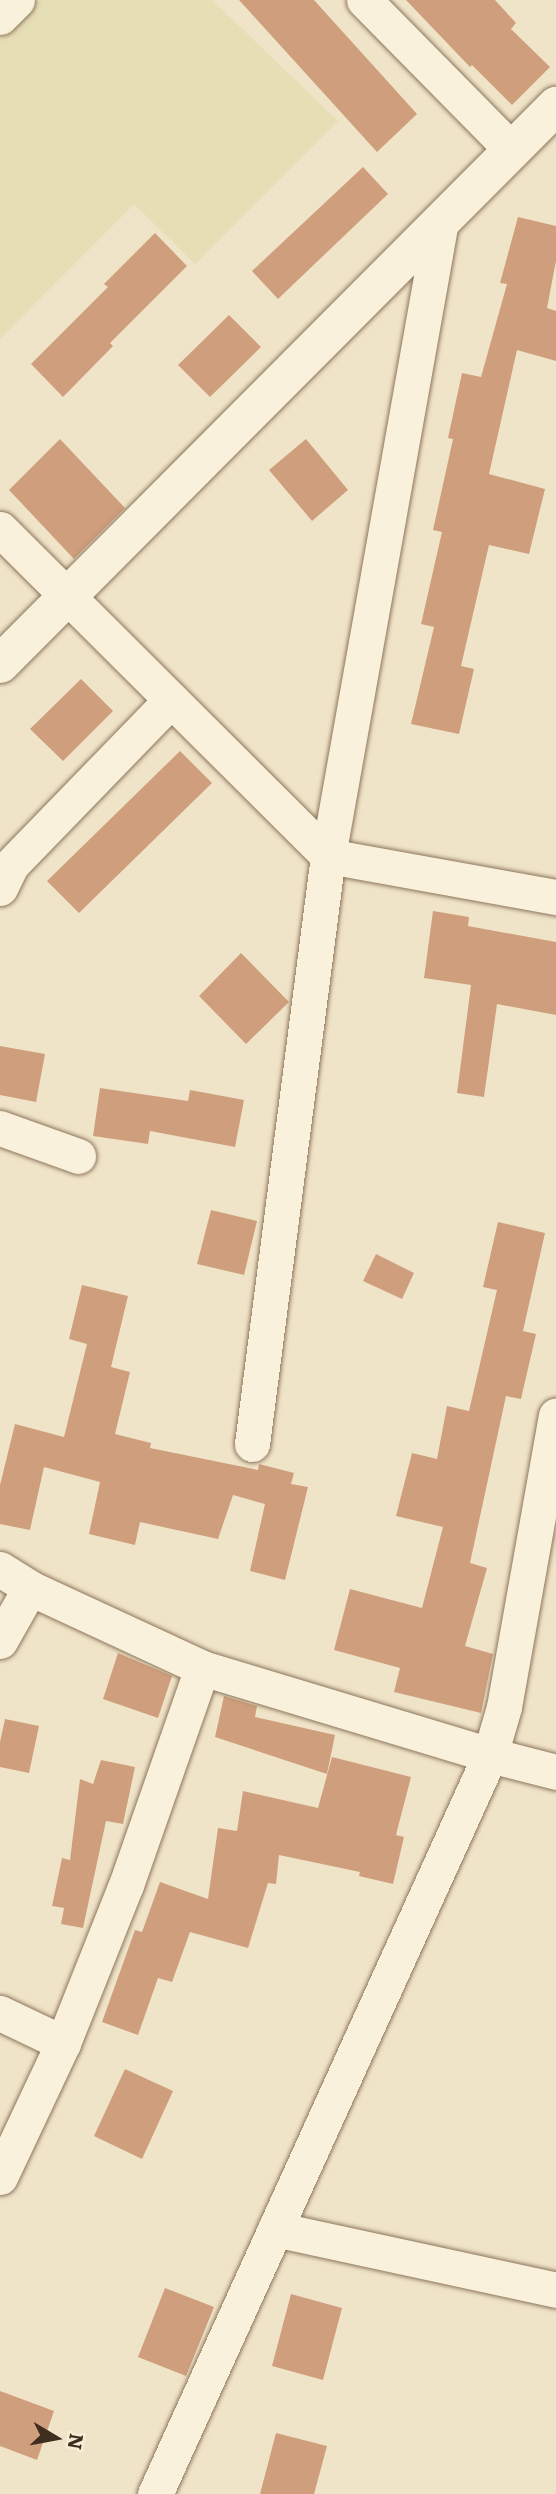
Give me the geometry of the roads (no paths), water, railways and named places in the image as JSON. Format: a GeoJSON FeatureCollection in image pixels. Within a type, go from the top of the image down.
{"type":"FeatureCollection","features":[{"type":"Feature","properties":{"kind":"street"},"geometry":{"type":"LineString","coordinates":[[0,17],[17,0]]}},
{"type":"Feature","properties":{"kind":"street"},"geometry":{"type":"LineString","coordinates":[[364,0],[512,150]]}},
{"type":"Feature","properties":{"kind":"street"},"geometry":{"type":"LineString","coordinates":[[0,664],[556,106]]}},
{"type":"Feature","properties":{"kind":"street"},"geometry":{"type":"LineString","coordinates":[[252,1444],[328,856],[441,221]]}},
{"type":"Feature","properties":{"kind":"street"},"geometry":{"type":"LineString","coordinates":[[0,529],[328,856],[556,897]]}},
{"type":"Feature","properties":{"kind":"street"},"geometry":{"type":"LineString","coordinates":[[0,888],[11,865],[171,701]]}},
{"type":"Feature","properties":{"kind":"street"},"geometry":{"type":"LineString","coordinates":[[0,1128],[78,1156]]}},
{"type":"Feature","properties":{"kind":"street"},"geometry":{"type":"LineString","coordinates":[[155,2494],[490,1755],[504,1707],[556,1416]]}},
{"type":"Feature","properties":{"kind":"street"},"geometry":{"type":"LineString","coordinates":[[0,1569],[30,1588],[202,1668],[490,1755],[556,1772]]}},
{"type":"Feature","properties":{"kind":"street"},"geometry":{"type":"LineString","coordinates":[[0,1641],[30,1588]]}},
{"type":"Feature","properties":{"kind":"street"},"geometry":{"type":"LineString","coordinates":[[0,2177],[63,2043],[125,1885],[202,1668]]}},
{"type":"Feature","properties":{"kind":"street"},"geometry":{"type":"LineString","coordinates":[[0,2013],[63,2043]]}},
{"type":"Feature","properties":{"kind":"street"},"geometry":{"type":"LineString","coordinates":[[275,2229],[556,2290]]}}]}
